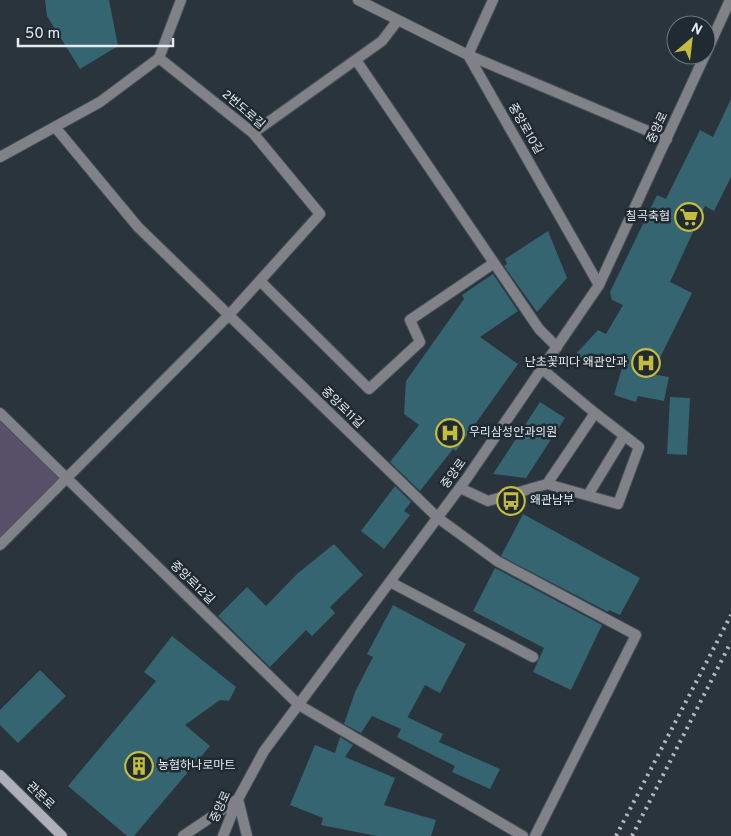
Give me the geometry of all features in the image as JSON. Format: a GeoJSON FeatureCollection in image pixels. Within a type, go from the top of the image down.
{"type":"FeatureCollection","features":[{"type":"Feature","properties":{"kind":"main road","name":"관문로"},"geometry":{"type":"LineString","coordinates":[[0,775],[62,836]]}},
{"type":"Feature","properties":{"kind":"street"},"geometry":{"type":"LineString","coordinates":[[0,157],[100,102],[159,58],[181,0]]}},
{"type":"Feature","properties":{"kind":"street"},"geometry":{"type":"LineString","coordinates":[[358,0],[468,55],[667,139]]}},
{"type":"Feature","properties":{"kind":"street"},"geometry":{"type":"LineString","coordinates":[[468,55],[493,0]]}},
{"type":"Feature","properties":{"kind":"street","name":"중앙로"},"geometry":{"type":"LineString","coordinates":[[716,32],[730,0]]}},
{"type":"Feature","properties":{"kind":"street"},"geometry":{"type":"LineString","coordinates":[[253,133],[382,41],[398,20]]}},
{"type":"Feature","properties":{"kind":"street","name":"중앙로10길"},"geometry":{"type":"LineString","coordinates":[[468,55],[600,285]]}},
{"type":"Feature","properties":{"kind":"street","name":"2번도로길"},"geometry":{"type":"LineString","coordinates":[[159,58],[253,133],[320,214],[260,281]]}},
{"type":"Feature","properties":{"kind":"street"},"geometry":{"type":"LineString","coordinates":[[356,60],[539,328],[557,347]]}},
{"type":"Feature","properties":{"kind":"street","name":"중앙로"},"geometry":{"type":"LineString","coordinates":[[223,836],[238,799],[264,751],[460,488],[600,285],[701,65]]}},
{"type":"Feature","properties":{"kind":"street","name":"중앙로11길"},"geometry":{"type":"LineString","coordinates":[[55,126],[138,227],[438,518],[497,561],[636,635],[535,836]]}},
{"type":"Feature","properties":{"kind":"street"},"geometry":{"type":"LineString","coordinates":[[0,544],[168,377],[260,281],[369,389],[420,342],[410,320],[494,263]]}},
{"type":"Feature","properties":{"kind":"street"},"geometry":{"type":"LineString","coordinates":[[460,488],[488,501],[547,484],[618,504],[639,447],[542,369]]}},
{"type":"Feature","properties":{"kind":"street"},"geometry":{"type":"LineString","coordinates":[[547,484],[595,412]]}},
{"type":"Feature","properties":{"kind":"street","name":"중앙로12길"},"geometry":{"type":"LineString","coordinates":[[0,413],[300,704],[523,836]]}},
{"type":"Feature","properties":{"kind":"street"},"geometry":{"type":"LineString","coordinates":[[588,496],[624,436]]}},
{"type":"Feature","properties":{"kind":"street"},"geometry":{"type":"LineString","coordinates":[[390,582],[533,657]]}},
{"type":"Feature","properties":{"kind":"street"},"geometry":{"type":"LineString","coordinates":[[183,836],[238,799],[247,836]]}},
{"type":"Feature","properties":{"kind":"shaded area"},"geometry":{"type":"Polygon","coordinates":[[[0,413],[66,479],[0,545],[0,413]]]}},
{"type":"Feature","properties":{"kind":"building"},"geometry":{"type":"Polygon","coordinates":[[[45,0],[109,0],[118,46],[80,69],[47,16],[45,0]]]}},
{"type":"Feature","properties":{"kind":"building"},"geometry":{"type":"Polygon","coordinates":[[[731,99],[731,177],[714,211],[705,206],[670,282],[692,293],[652,374],[669,377],[664,401],[638,396],[636,402],[614,395],[623,365],[591,366],[573,357],[598,330],[606,334],[623,305],[612,300],[610,292],[657,195],[666,199],[700,130],[713,137],[731,99]]]}},
{"type":"Feature","properties":{"kind":"building"},"geometry":{"type":"Polygon","coordinates":[[[548,231],[567,278],[537,312],[504,266],[507,264],[505,259],[548,231]]]}},
{"type":"Feature","properties":{"kind":"building"},"geometry":{"type":"Polygon","coordinates":[[[493,274],[518,311],[480,337],[518,364],[456,451],[453,449],[420,491],[390,462],[419,425],[404,414],[406,381],[464,299],[462,295],[493,274]]]}},
{"type":"Feature","properties":{"kind":"building"},"geometry":{"type":"Polygon","coordinates":[[[670,397],[690,398],[687,455],[667,454],[670,397]]]}},
{"type":"Feature","properties":{"kind":"building"},"geometry":{"type":"Polygon","coordinates":[[[540,402],[565,418],[526,478],[493,474],[540,402]]]}},
{"type":"Feature","properties":{"kind":"building"},"geometry":{"type":"Polygon","coordinates":[[[395,486],[411,502],[404,511],[410,515],[384,549],[361,531],[395,486]]]}},
{"type":"Feature","properties":{"kind":"building"},"geometry":{"type":"Polygon","coordinates":[[[523,514],[640,578],[620,615],[609,610],[608,612],[501,556],[523,514]]]}},
{"type":"Feature","properties":{"kind":"building"},"geometry":{"type":"Polygon","coordinates":[[[334,544],[363,575],[330,607],[335,613],[312,636],[306,630],[270,667],[218,616],[247,587],[266,606],[297,574],[334,544]]]}},
{"type":"Feature","properties":{"kind":"building"},"geometry":{"type":"Polygon","coordinates":[[[495,568],[602,625],[571,690],[533,672],[544,648],[473,611],[495,568]]]}},
{"type":"Feature","properties":{"kind":"building"},"geometry":{"type":"Polygon","coordinates":[[[393,605],[466,644],[440,693],[425,685],[401,729],[372,716],[361,733],[344,724],[355,692],[373,657],[367,654],[393,605]]]}},
{"type":"Feature","properties":{"kind":"building","name":"농협하나로마트"},"geometry":{"type":"Polygon","coordinates":[[[172,636],[236,687],[229,701],[220,700],[185,725],[210,746],[134,836],[127,836],[68,786],[156,681],[144,672],[172,636]]]}},
{"type":"Feature","properties":{"kind":"building"},"geometry":{"type":"Polygon","coordinates":[[[40,670],[66,696],[18,743],[0,725],[0,710],[40,670]]]}},
{"type":"Feature","properties":{"kind":"building"},"geometry":{"type":"Polygon","coordinates":[[[407,717],[443,734],[439,742],[500,769],[490,789],[452,772],[455,766],[397,737],[407,717]]]}},
{"type":"Feature","properties":{"kind":"building"},"geometry":{"type":"Polygon","coordinates":[[[340,737],[353,745],[345,757],[395,778],[384,805],[436,820],[431,836],[377,836],[321,825],[323,818],[290,805],[315,745],[335,753],[340,737]]]}},
{"type":"Feature","properties":{"kind":"railway"},"geometry":{"type":"LineString","coordinates":[[616,836],[731,615]]}},
{"type":"Feature","properties":{"kind":"railway"},"geometry":{"type":"LineString","coordinates":[[632,836],[731,642]]}},
{"type":"Feature","properties":{"kind":"place","name":"칠곡축협"},"geometry":{"type":"Point","coordinates":[689,217]}},
{"type":"Feature","properties":{"kind":"place","name":"난초꽃피다 왜관안과"},"geometry":{"type":"Point","coordinates":[646,363]}},
{"type":"Feature","properties":{"kind":"place","name":"우리삼성안과의원"},"geometry":{"type":"Point","coordinates":[450,433]}},
{"type":"Feature","properties":{"kind":"place","name":"왜관남부"},"geometry":{"type":"Point","coordinates":[511,501]}},
{"type":"Feature","properties":{"kind":"place","name":"농협하나로마트"},"geometry":{"type":"Point","coordinates":[139,766]}}]}
